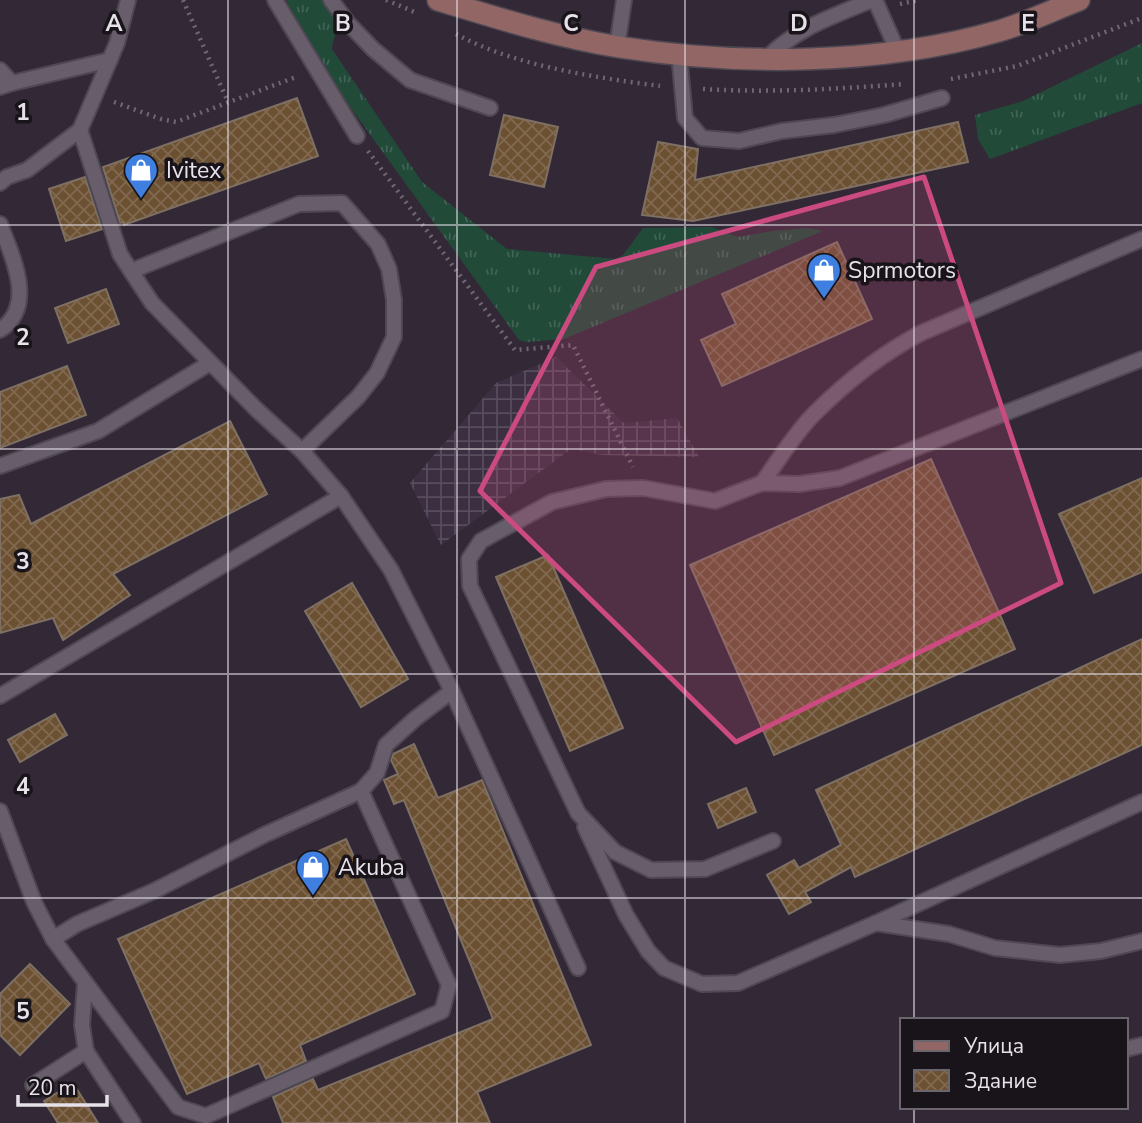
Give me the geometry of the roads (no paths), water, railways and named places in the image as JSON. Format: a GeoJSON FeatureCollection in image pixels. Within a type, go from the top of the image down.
{"type":"FeatureCollection","features":[{"type":"Feature","properties":{"kind":"main road"},"geometry":{"type":"LineString","coordinates":[[438,0],[493,8],[617,47],[679,54],[822,60],[898,52],[1000,31],[1079,0]]}},
{"type":"Feature","properties":{"kind":"lane"},"geometry":{"type":"LineString","coordinates":[[0,183],[7,177],[27,170],[80,130],[117,43],[128,0]]}},
{"type":"Feature","properties":{"kind":"lane"},"geometry":{"type":"LineString","coordinates":[[275,0],[357,136]]}},
{"type":"Feature","properties":{"kind":"lane"},"geometry":{"type":"LineString","coordinates":[[331,0],[356,32],[410,80],[490,108]]}},
{"type":"Feature","properties":{"kind":"lane"},"geometry":{"type":"LineString","coordinates":[[617,47],[624,0]]}},
{"type":"Feature","properties":{"kind":"lane"},"geometry":{"type":"LineString","coordinates":[[767,58],[784,40],[821,21],[874,0],[898,52]]}},
{"type":"Feature","properties":{"kind":"lane"},"geometry":{"type":"LineString","coordinates":[[679,54],[685,118],[702,138],[739,141],[782,131],[834,125],[884,115],[942,98]]}},
{"type":"Feature","properties":{"kind":"lane"},"geometry":{"type":"LineString","coordinates":[[0,70],[6,85],[110,60]]}},
{"type":"Feature","properties":{"kind":"lane"},"geometry":{"type":"LineString","coordinates":[[80,130],[120,254],[152,303],[257,410],[302,451],[341,496],[391,569],[452,691],[578,968]]}},
{"type":"Feature","properties":{"kind":"lane"},"geometry":{"type":"LineString","coordinates":[[131,271],[299,204],[342,203],[378,244],[389,269],[394,300],[394,337],[377,373],[358,397],[302,451]]}},
{"type":"Feature","properties":{"kind":"lane"},"geometry":{"type":"LineString","coordinates":[[0,224],[21,293],[18,310],[0,330]]}},
{"type":"Feature","properties":{"kind":"lane"},"geometry":{"type":"LineString","coordinates":[[762,482],[812,415],[872,362],[893,348],[920,333],[1142,239]]}},
{"type":"Feature","properties":{"kind":"lane"},"geometry":{"type":"LineString","coordinates":[[1142,359],[840,478],[799,484],[762,482],[715,501],[643,488],[606,489],[552,502],[481,541],[470,559],[470,586],[626,915],[648,951],[664,968],[702,984],[738,983],[1142,802]]}},
{"type":"Feature","properties":{"kind":"lane"},"geometry":{"type":"LineString","coordinates":[[0,466],[99,432],[210,363]]}},
{"type":"Feature","properties":{"kind":"lane"},"geometry":{"type":"LineString","coordinates":[[0,696],[341,496]]}},
{"type":"Feature","properties":{"kind":"lane"},"geometry":{"type":"LineString","coordinates":[[53,939],[77,924],[154,891],[264,835],[361,791],[377,773],[386,745],[452,691]]}},
{"type":"Feature","properties":{"kind":"lane"},"geometry":{"type":"LineString","coordinates":[[0,811],[34,902],[53,939],[178,1107],[206,1116],[442,1011],[449,985],[361,791]]}},
{"type":"Feature","properties":{"kind":"lane"},"geometry":{"type":"LineString","coordinates":[[578,813],[615,852],[651,870],[705,869],[773,841]]}},
{"type":"Feature","properties":{"kind":"lane"},"geometry":{"type":"LineString","coordinates":[[876,923],[949,934],[995,948],[1060,954],[1101,951],[1142,941]]}},
{"type":"Feature","properties":{"kind":"lane"},"geometry":{"type":"LineString","coordinates":[[85,984],[82,1025],[86,1051],[133,1123]]}},
{"type":"Feature","properties":{"kind":"lane"},"geometry":{"type":"LineString","coordinates":[[33,1085],[86,1051]]}},
{"type":"Feature","properties":{"kind":"place","name":"Ivitex"},"geometry":{"type":"Point","coordinates":[141,200]}},
{"type":"Feature","properties":{"kind":"place","name":"Sprmotors"},"geometry":{"type":"Point","coordinates":[824,300]}},
{"type":"Feature","properties":{"kind":"place","name":"Akuba"},"geometry":{"type":"Point","coordinates":[313,897]}}]}
